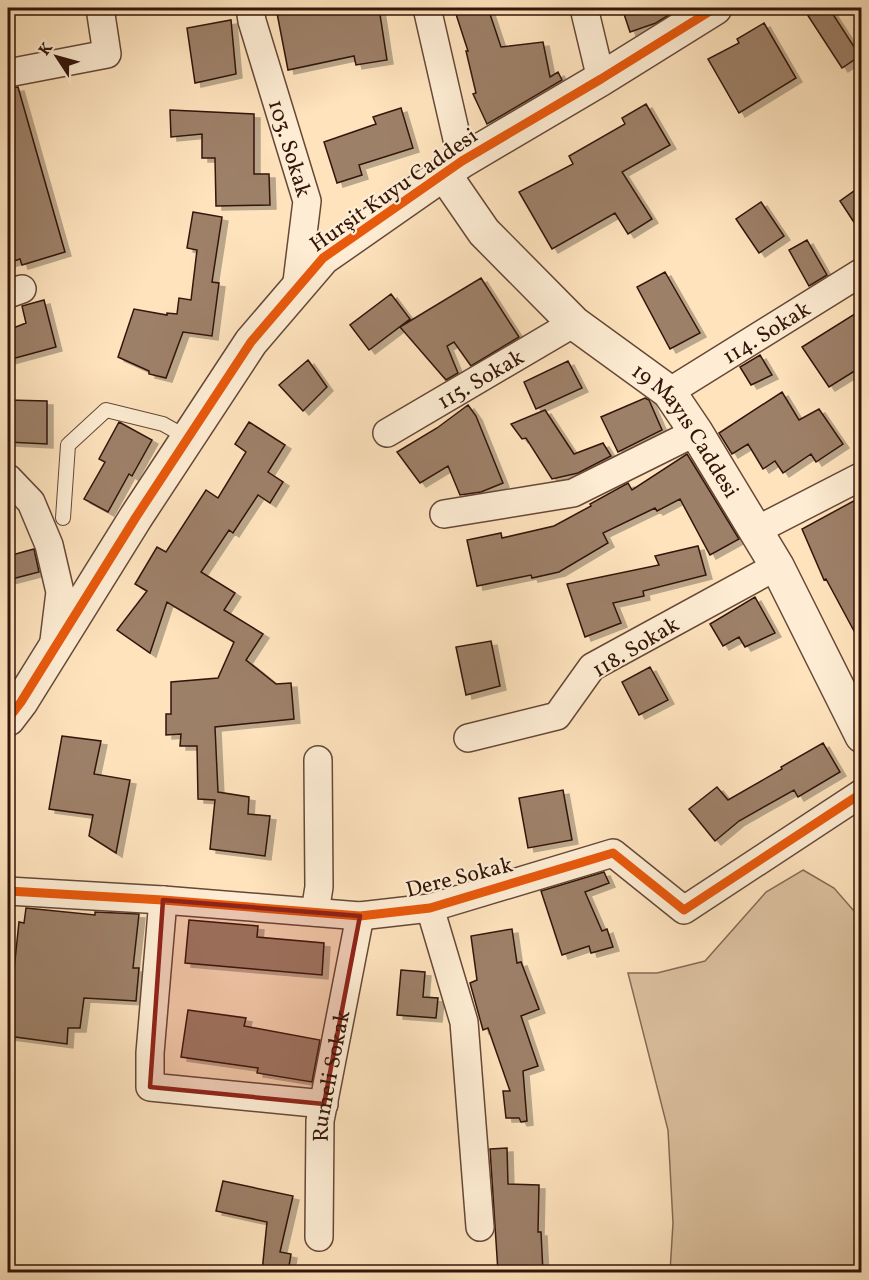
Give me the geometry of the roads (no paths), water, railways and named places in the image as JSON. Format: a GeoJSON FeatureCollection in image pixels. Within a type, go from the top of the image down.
{"type":"FeatureCollection","features":[{"type":"Feature","properties":{"kind":"street"},"geometry":{"type":"LineString","coordinates":[[8,73],[107,54],[100,8]]}},
{"type":"Feature","properties":{"kind":"street","name":"103. Sokak"},"geometry":{"type":"LineString","coordinates":[[250,8],[307,201],[296,290]]}},
{"type":"Feature","properties":{"kind":"street"},"geometry":{"type":"LineString","coordinates":[[427,8],[453,167]]}},
{"type":"Feature","properties":{"kind":"street"},"geometry":{"type":"LineString","coordinates":[[584,8],[601,79]]}},
{"type":"Feature","properties":{"kind":"street","name":"Hurşit Kuyu Caddesi"},"geometry":{"type":"LineString","coordinates":[[8,719],[251,342],[323,258],[453,167],[715,8]]}},
{"type":"Feature","properties":{"kind":"street","name":"19 Mayıs Caddesi"},"geometry":{"type":"LineString","coordinates":[[453,167],[484,232],[574,323],[669,392],[757,530],[861,736]]}},
{"type":"Feature","properties":{"kind":"street","name":"114. Sokak"},"geometry":{"type":"LineString","coordinates":[[669,392],[861,272]]}},
{"type":"Feature","properties":{"kind":"street","name":"115. Sokak"},"geometry":{"type":"LineString","coordinates":[[387,433],[574,323]]}},
{"type":"Feature","properties":{"kind":"street"},"geometry":{"type":"LineString","coordinates":[[444,514],[573,493],[696,432]]}},
{"type":"Feature","properties":{"kind":"street"},"geometry":{"type":"LineString","coordinates":[[757,530],[861,477]]}},
{"type":"Feature","properties":{"kind":"street"},"geometry":{"type":"LineString","coordinates":[[8,478],[31,502],[49,545],[60,592],[53,650]]}},
{"type":"Feature","properties":{"kind":"street","name":"118. Sokak"},"geometry":{"type":"LineString","coordinates":[[468,738],[557,716],[592,667],[777,566]]}},
{"type":"Feature","properties":{"kind":"street"},"geometry":{"type":"LineString","coordinates":[[315,912],[319,887],[318,760]]}},
{"type":"Feature","properties":{"kind":"street","name":"Dere Sokak"},"geometry":{"type":"LineString","coordinates":[[8,891],[163,900],[360,916],[430,908],[613,853],[684,910],[861,793]]}},
{"type":"Feature","properties":{"kind":"street"},"geometry":{"type":"LineString","coordinates":[[163,900],[150,1053],[150,1087],[324,1104]]}},
{"type":"Feature","properties":{"kind":"street"},"geometry":{"type":"LineString","coordinates":[[430,908],[464,1022],[480,1227]]}},
{"type":"Feature","properties":{"kind":"street","name":"Rumeli Sokak"},"geometry":{"type":"LineString","coordinates":[[319,1237],[320,1121],[360,916]]}},
{"type":"Feature","properties":{"kind":"lane"},"geometry":{"type":"LineString","coordinates":[[63,518],[68,445],[106,410],[163,424],[188,438]]}}]}
